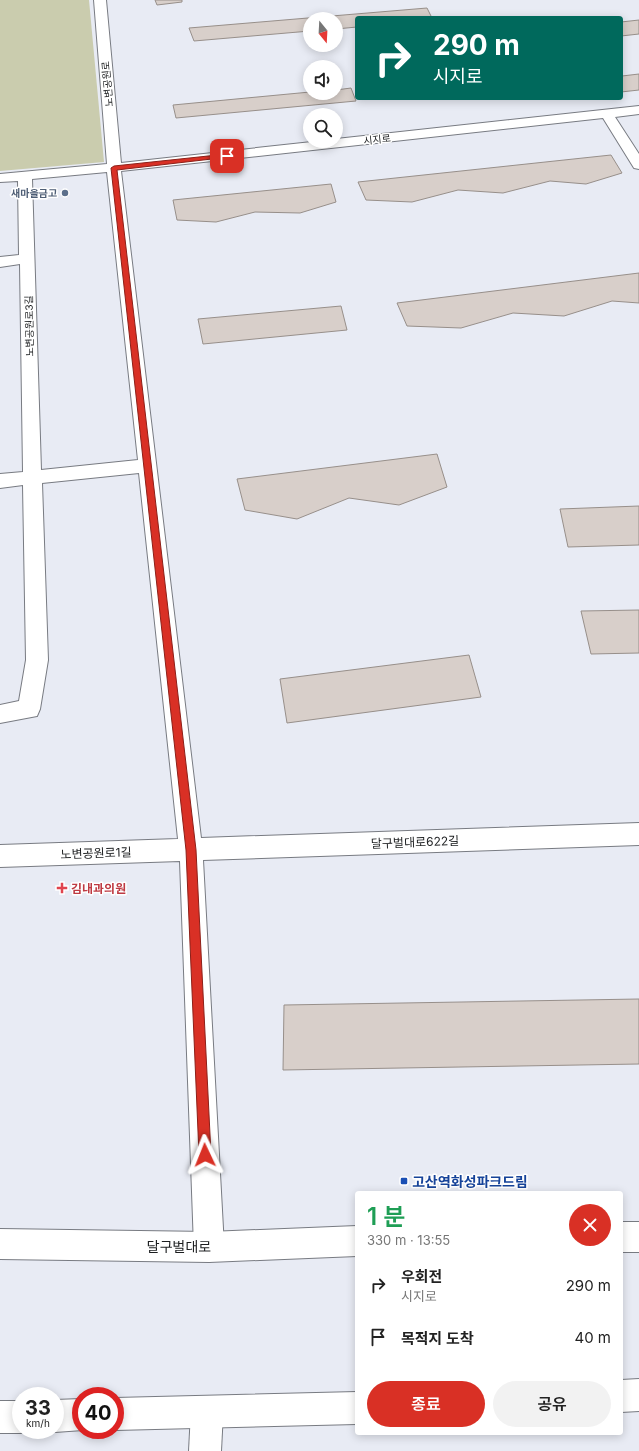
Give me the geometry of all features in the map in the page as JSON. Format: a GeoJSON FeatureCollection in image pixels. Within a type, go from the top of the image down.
{"type":"FeatureCollection","features":[{"type":"Feature","properties":{"kind":"street","name":"노변공원로"},"geometry":{"type":"LineString","coordinates":[[100,0],[114,168],[191,850],[209,1247]]}},
{"type":"Feature","properties":{"kind":"street","name":"시지로"},"geometry":{"type":"LineString","coordinates":[[114,168],[639,110]]}},
{"type":"Feature","properties":{"kind":"street"},"geometry":{"type":"LineString","coordinates":[[607,114],[639,165]]}},
{"type":"Feature","properties":{"kind":"street"},"geometry":{"type":"LineString","coordinates":[[0,178],[114,168]]}},
{"type":"Feature","properties":{"kind":"street","name":"노변공원로3길"},"geometry":{"type":"LineString","coordinates":[[0,714],[29,709],[37,660],[25,176]]}},
{"type":"Feature","properties":{"kind":"street"},"geometry":{"type":"LineString","coordinates":[[0,262],[27,259]]}},
{"type":"Feature","properties":{"kind":"street"},"geometry":{"type":"LineString","coordinates":[[0,481],[148,465]]}},
{"type":"Feature","properties":{"kind":"street","name":"달구벌대로622길"},"geometry":{"type":"LineString","coordinates":[[191,850],[639,834]]}},
{"type":"Feature","properties":{"kind":"street","name":"노변공원로1길"},"geometry":{"type":"LineString","coordinates":[[0,856],[191,850]]}},
{"type":"Feature","properties":{"kind":"street"},"geometry":{"type":"LineString","coordinates":[[623,1237],[639,1237]]}},
{"type":"Feature","properties":{"kind":"street","name":"달구벌대로"},"geometry":{"type":"LineString","coordinates":[[0,1244],[209,1247],[355,1241]]}},
{"type":"Feature","properties":{"kind":"street"},"geometry":{"type":"LineString","coordinates":[[623,1396],[639,1395]]}},
{"type":"Feature","properties":{"kind":"street"},"geometry":{"type":"LineString","coordinates":[[124,1414],[355,1408]]}},
{"type":"Feature","properties":{"kind":"street"},"geometry":{"type":"LineString","coordinates":[[205,1451],[207,1412]]}},
{"type":"Feature","properties":{"kind":"street"},"geometry":{"type":"LineString","coordinates":[[0,1417],[12,1417]]}},
{"type":"Feature","properties":{"kind":"green space"},"geometry":{"type":"Polygon","coordinates":[[[0,0],[89,0],[104,162],[0,171],[0,0]]]}},
{"type":"Feature","properties":{"kind":"building"},"geometry":{"type":"Polygon","coordinates":[[[155,0],[182,0],[182,2],[157,5],[155,0]]]}},
{"type":"Feature","properties":{"kind":"building"},"geometry":{"type":"Polygon","coordinates":[[[427,8],[431,16],[355,16],[355,27],[343,28],[343,15],[427,8]]]}},
{"type":"Feature","properties":{"kind":"building"},"geometry":{"type":"Polygon","coordinates":[[[303,18],[303,32],[194,41],[189,28],[303,18]]]}},
{"type":"Feature","properties":{"kind":"building"},"geometry":{"type":"Polygon","coordinates":[[[639,20],[639,34],[623,36],[623,22],[639,20]]]}},
{"type":"Feature","properties":{"kind":"building"},"geometry":{"type":"Polygon","coordinates":[[[639,74],[639,90],[623,92],[623,76],[639,74]]]}},
{"type":"Feature","properties":{"kind":"building"},"geometry":{"type":"Polygon","coordinates":[[[351,88],[356,101],[176,118],[173,105],[303,93],[303,100],[343,100],[343,89],[351,88]]]}},
{"type":"Feature","properties":{"kind":"building"},"geometry":{"type":"Polygon","coordinates":[[[611,155],[622,173],[586,184],[550,181],[503,193],[458,190],[412,202],[366,200],[358,182],[611,155]]]}},
{"type":"Feature","properties":{"kind":"building"},"geometry":{"type":"Polygon","coordinates":[[[331,184],[336,202],[300,213],[255,212],[216,222],[177,220],[173,200],[331,184]]]}},
{"type":"Feature","properties":{"kind":"building"},"geometry":{"type":"Polygon","coordinates":[[[639,273],[639,303],[612,301],[564,316],[513,313],[461,328],[407,326],[397,303],[639,273]]]}},
{"type":"Feature","properties":{"kind":"building"},"geometry":{"type":"Polygon","coordinates":[[[341,306],[347,330],[203,344],[198,319],[341,306]]]}},
{"type":"Feature","properties":{"kind":"building"},"geometry":{"type":"Polygon","coordinates":[[[437,454],[447,487],[399,505],[349,498],[297,519],[245,510],[237,479],[437,454]]]}},
{"type":"Feature","properties":{"kind":"building"},"geometry":{"type":"Polygon","coordinates":[[[639,506],[639,545],[568,547],[560,509],[639,506]]]}},
{"type":"Feature","properties":{"kind":"building"},"geometry":{"type":"Polygon","coordinates":[[[639,610],[639,653],[591,654],[581,611],[639,610]]]}},
{"type":"Feature","properties":{"kind":"building"},"geometry":{"type":"Polygon","coordinates":[[[469,655],[481,697],[287,723],[280,679],[469,655]]]}},
{"type":"Feature","properties":{"kind":"building"},"geometry":{"type":"Polygon","coordinates":[[[639,999],[639,1064],[283,1070],[284,1005],[639,999]]]}},
{"type":"Feature","properties":{"kind":"place","name":"새마을금고"},"geometry":{"type":"Point","coordinates":[65,193]}},
{"type":"Feature","properties":{"kind":"place","name":"김내과의원"},"geometry":{"type":"Point","coordinates":[62,888]}},
{"type":"Feature","properties":{"kind":"place","name":"고산역화성파크드림"},"geometry":{"type":"Point","coordinates":[404,1181]}},
{"type":"Feature","properties":{"kind":"route"},"geometry":{"type":"LineString","coordinates":[[205,1155],[191,850],[114,168],[227,156]]}}]}
